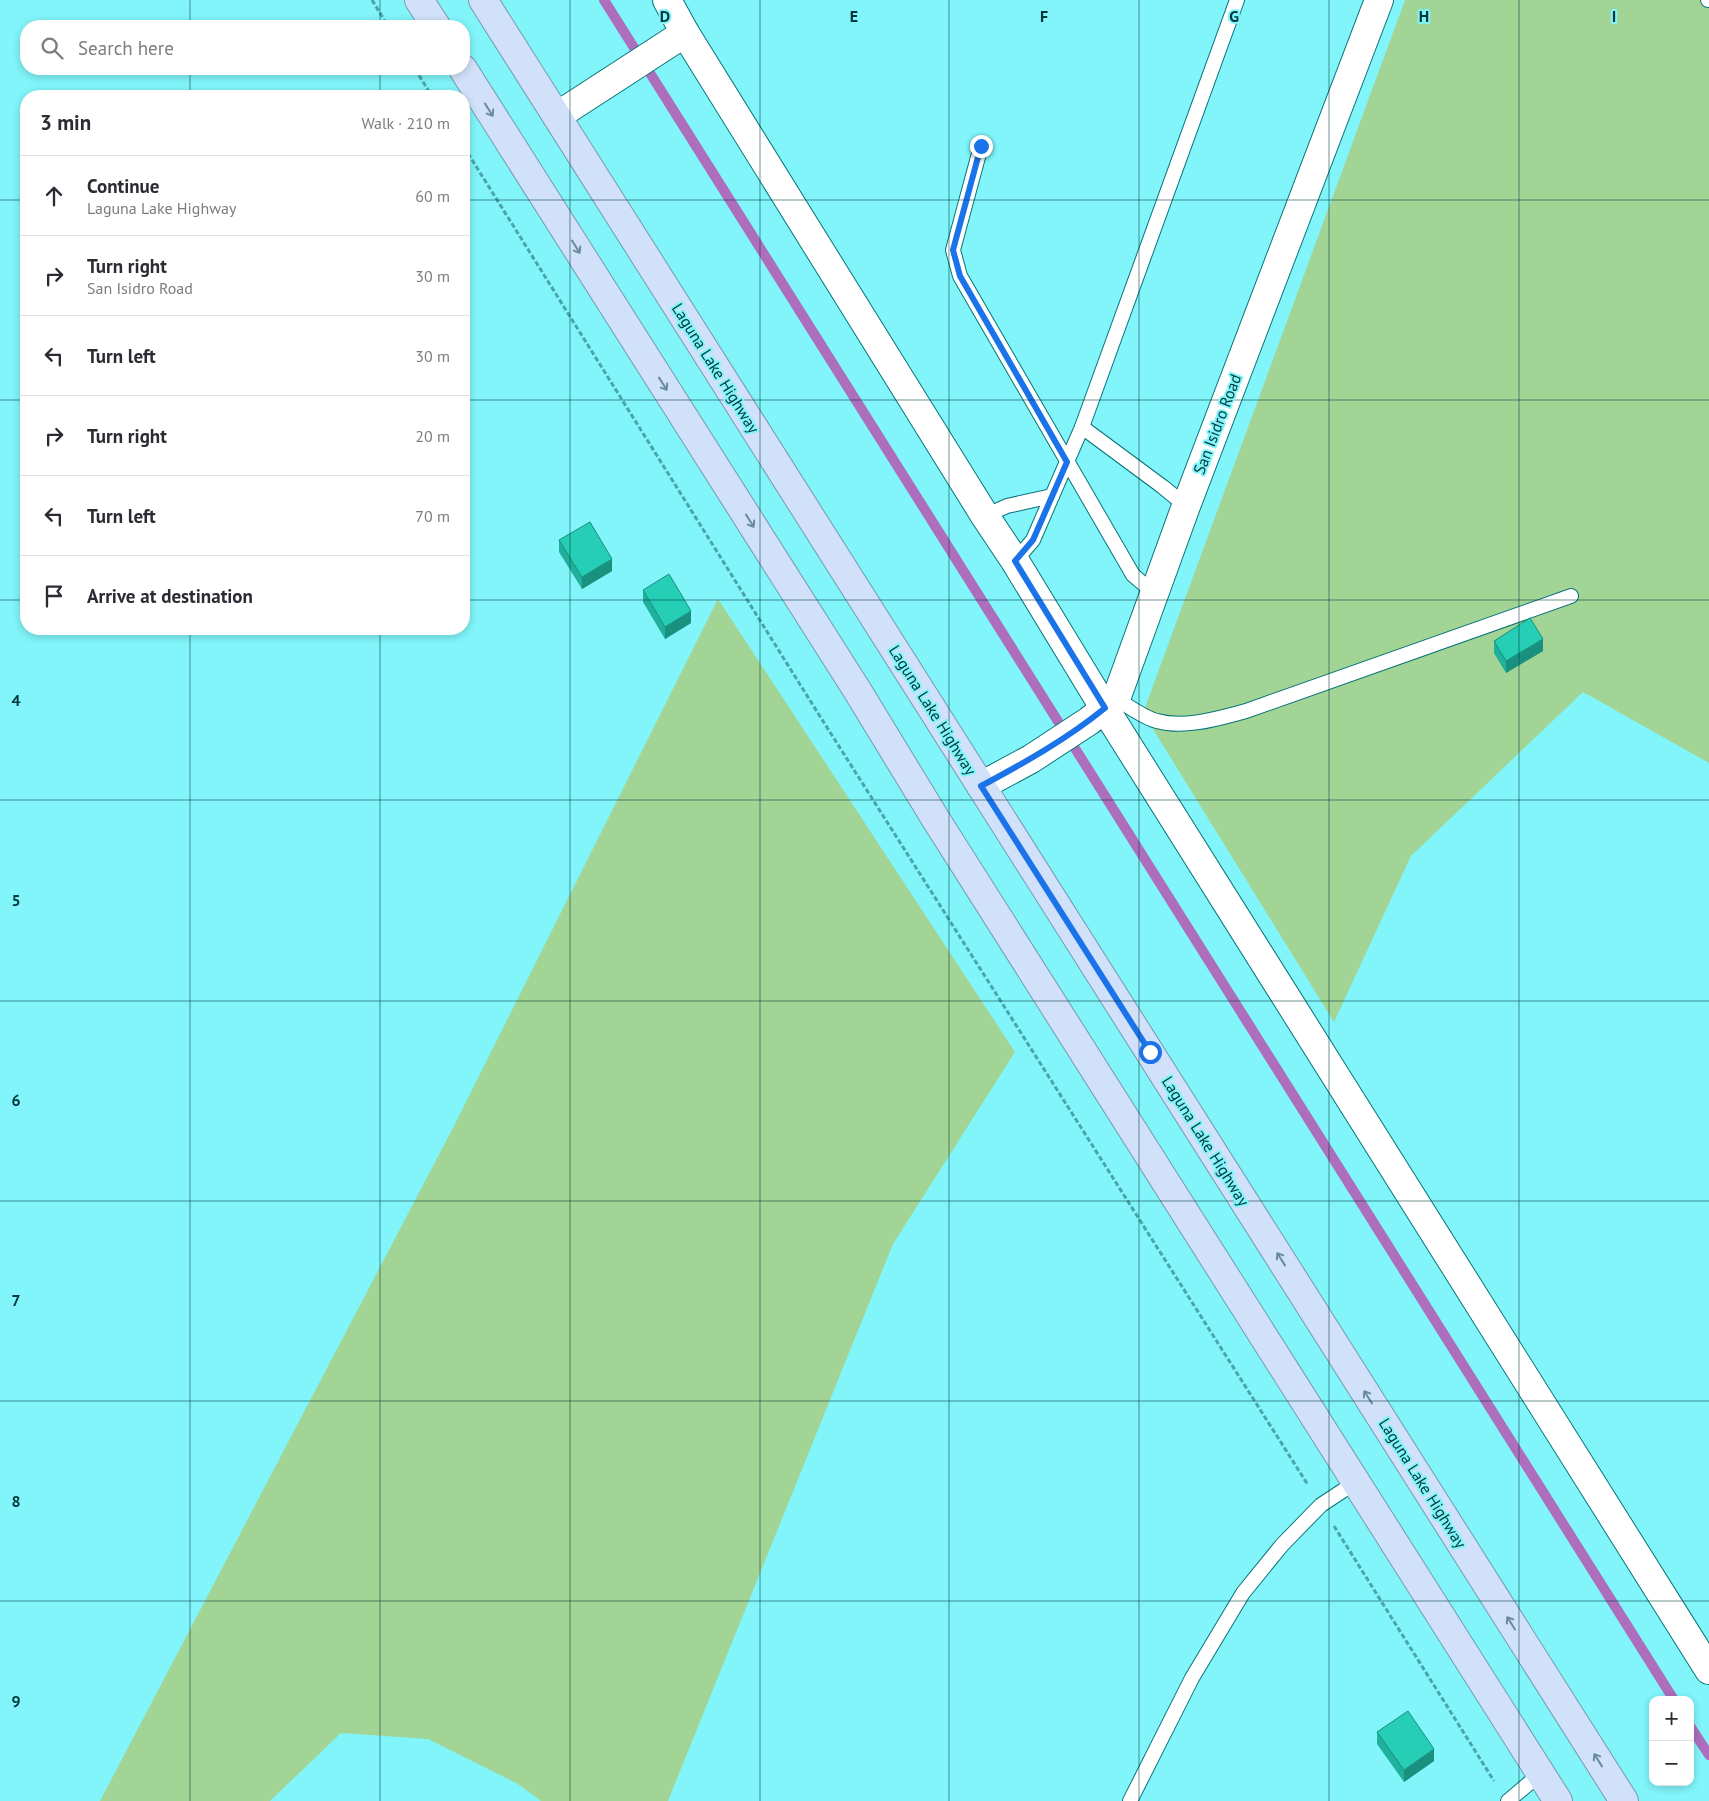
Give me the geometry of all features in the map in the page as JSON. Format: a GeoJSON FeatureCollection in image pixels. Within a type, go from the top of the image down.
{"type":"FeatureCollection","features":[{"type":"Feature","properties":{"kind":"main road"},"geometry":{"type":"LineString","coordinates":[[419,0],[432,20]]}},
{"type":"Feature","properties":{"kind":"main road","name":"Laguna Lake Highway"},"geometry":{"type":"LineString","coordinates":[[483,0],[1624,1801]]}},
{"type":"Feature","properties":{"kind":"main road"},"geometry":{"type":"LineString","coordinates":[[467,75],[852,681],[935,818],[1558,1801]]}},
{"type":"Feature","properties":{"kind":"street"},"geometry":{"type":"LineString","coordinates":[[667,0],[676,38],[1015,561],[1103,709],[1709,1670]]}},
{"type":"Feature","properties":{"kind":"street","name":"San Isidro Road"},"geometry":{"type":"LineString","coordinates":[[1103,709],[1154,593],[1379,0]]}},
{"type":"Feature","properties":{"kind":"street"},"geometry":{"type":"LineString","coordinates":[[557,116],[676,38]]}},
{"type":"Feature","properties":{"kind":"street"},"geometry":{"type":"LineString","coordinates":[[981,786],[1031,759],[1103,709]]}},
{"type":"Feature","properties":{"kind":"lane"},"geometry":{"type":"LineString","coordinates":[[1015,561],[1033,540],[1082,427],[1237,0]]}},
{"type":"Feature","properties":{"kind":"lane"},"geometry":{"type":"LineString","coordinates":[[981,146],[953,250],[960,276],[1133,575],[1154,593]]}},
{"type":"Feature","properties":{"kind":"lane"},"geometry":{"type":"LineString","coordinates":[[1082,427],[1163,486],[1186,506]]}},
{"type":"Feature","properties":{"kind":"lane"},"geometry":{"type":"LineString","coordinates":[[985,516],[1008,506],[1052,496]]}},
{"type":"Feature","properties":{"kind":"lane"},"geometry":{"type":"LineString","coordinates":[[1103,709],[1156,721],[1178,723],[1222,718],[1253,709],[1571,596]]}},
{"type":"Feature","properties":{"kind":"lane"},"geometry":{"type":"LineString","coordinates":[[1130,1801],[1192,1678],[1243,1593],[1282,1545],[1321,1505],[1356,1482]]}},
{"type":"Feature","properties":{"kind":"lane"},"geometry":{"type":"LineString","coordinates":[[1508,1801],[1540,1774]]}},
{"type":"Feature","properties":{"kind":"path"},"geometry":{"type":"LineString","coordinates":[[372,0],[384,20]]}},
{"type":"Feature","properties":{"kind":"path"},"geometry":{"type":"LineString","coordinates":[[419,75],[428,90]]}},
{"type":"Feature","properties":{"kind":"path"},"geometry":{"type":"LineString","coordinates":[[470,157],[826,726],[1496,1784]]}},
{"type":"Feature","properties":{"kind":"green space"},"geometry":{"type":"Polygon","coordinates":[[[1405,0],[1709,0],[1709,763],[1583,692],[1411,856],[1334,1022],[1143,713],[1405,0]]]}},
{"type":"Feature","properties":{"kind":"green space"},"geometry":{"type":"Polygon","coordinates":[[[718,599],[1015,1052],[893,1244],[668,1801],[541,1801],[518,1784],[428,1739],[341,1733],[270,1801],[100,1801],[455,1124],[718,599]]]}},
{"type":"Feature","properties":{"kind":"building"},"geometry":{"type":"Polygon","coordinates":[[[590,522],[612,559],[582,577],[559,540],[590,522]]]}},
{"type":"Feature","properties":{"kind":"building"},"geometry":{"type":"Polygon","coordinates":[[[669,574],[691,611],[665,627],[643,590],[669,574]]]}},
{"type":"Feature","properties":{"kind":"building"},"geometry":{"type":"Polygon","coordinates":[[[1530,618],[1543,639],[1506,661],[1494,641],[1530,618]]]}},
{"type":"Feature","properties":{"kind":"building"},"geometry":{"type":"Polygon","coordinates":[[[1408,1711],[1434,1749],[1404,1770],[1377,1732],[1408,1711]]]}},
{"type":"Feature","properties":{"kind":"waterway"},"geometry":{"type":"LineString","coordinates":[[604,0],[1671,1696]]}},
{"type":"Feature","properties":{"kind":"waterway"},"geometry":{"type":"LineString","coordinates":[[1694,1732],[1709,1755]]}},
{"type":"Feature","properties":{"kind":"route"},"geometry":{"type":"LineString","coordinates":[[981,146],[953,250],[960,276],[1067,462],[1033,540],[1015,561],[1105,708],[1089,721],[1031,759],[981,786],[1150,1052]]}}]}
